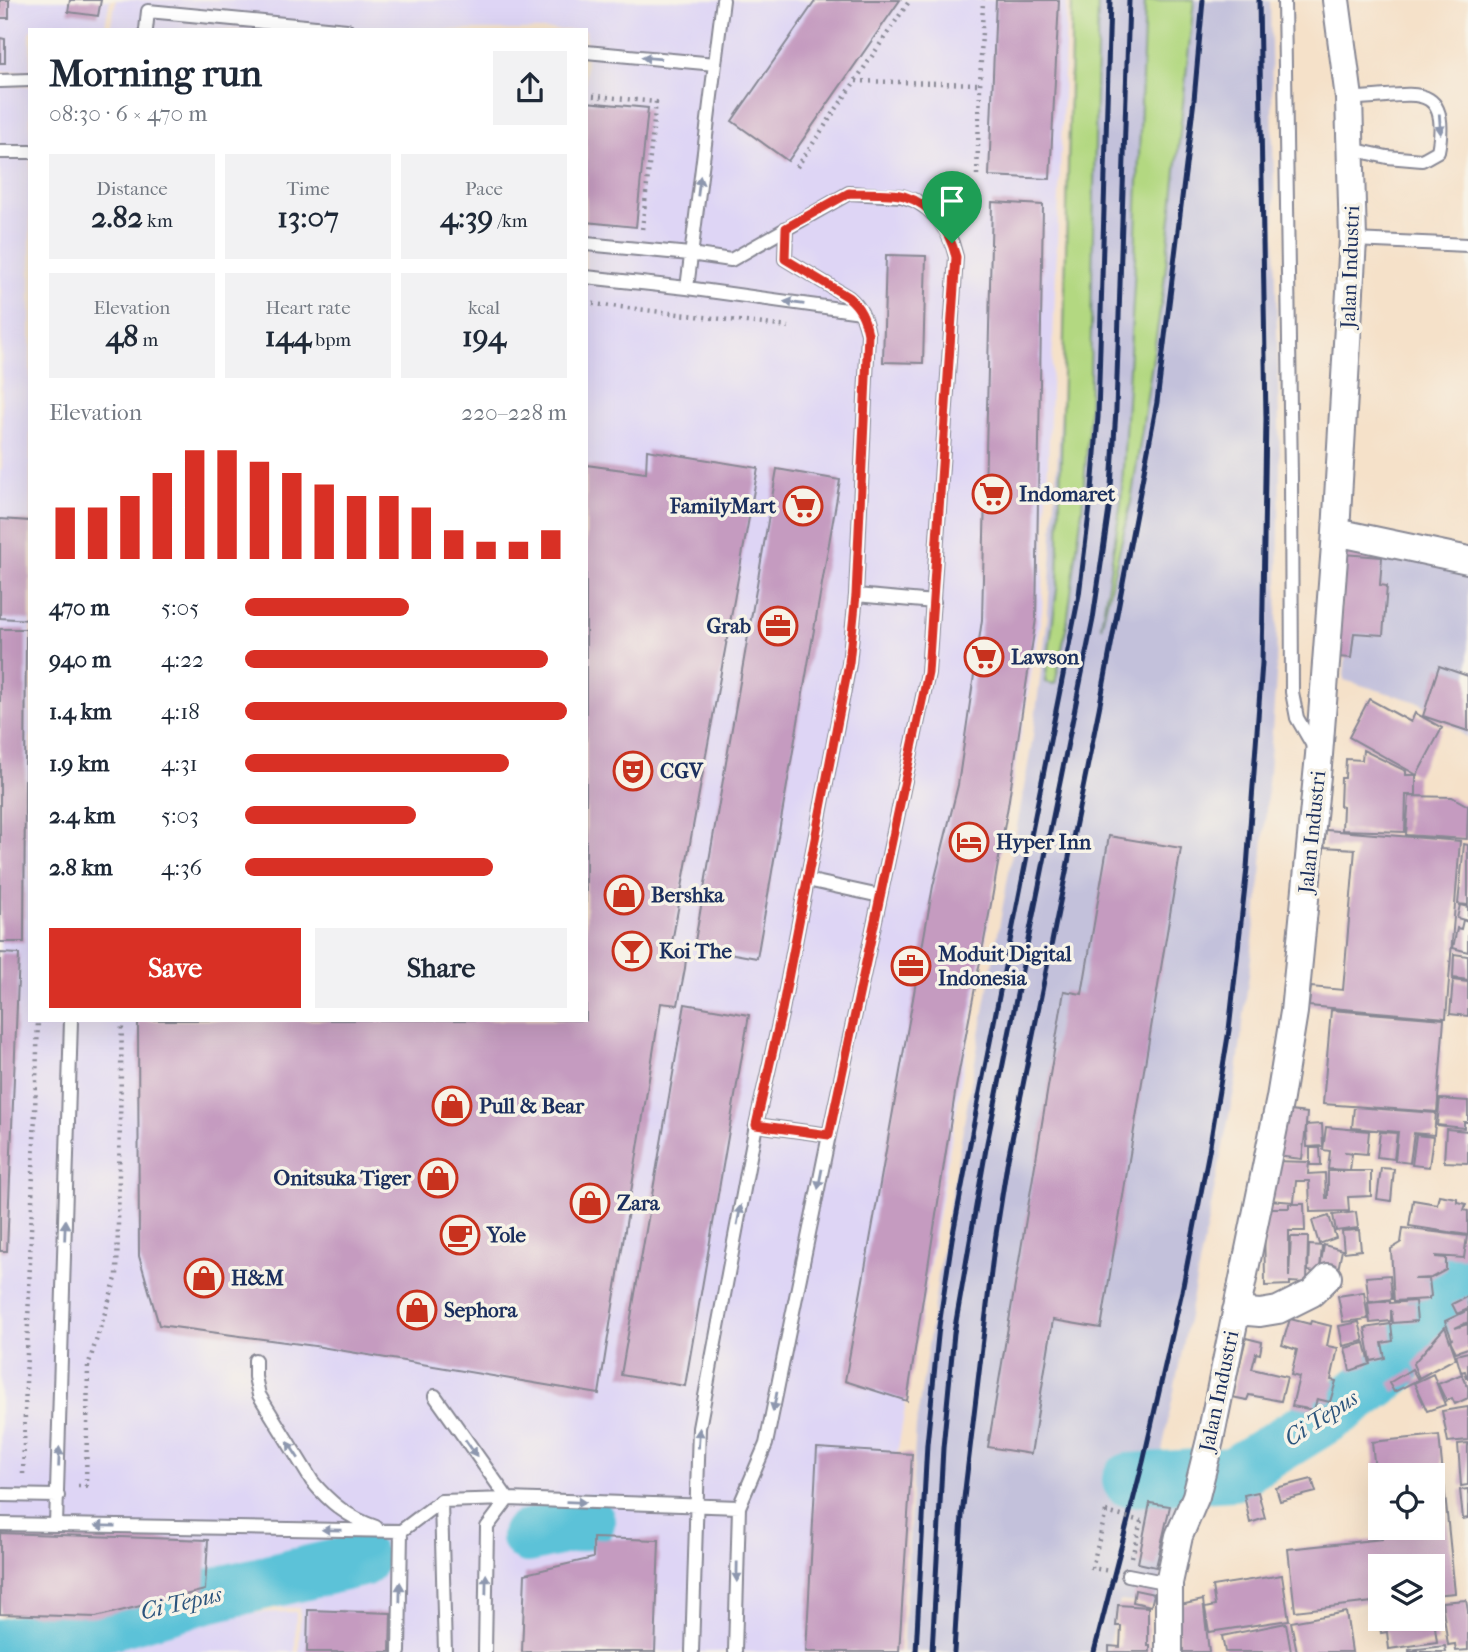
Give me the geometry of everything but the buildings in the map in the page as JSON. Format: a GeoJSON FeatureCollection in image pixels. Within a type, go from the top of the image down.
{"type":"FeatureCollection","features":[{"type":"Feature","properties":{"kind":"street","name":"Jalan Industri"},"geometry":{"type":"LineString","coordinates":[[1169,1652],[1169,1583],[1179,1536],[1196,1496],[1210,1440],[1280,1098],[1294,1012],[1319,755],[1336,532],[1353,240],[1349,99],[1336,0]]}},
{"type":"Feature","properties":{"kind":"street"},"geometry":{"type":"LineString","coordinates":[[1336,532],[1468,560]]}},
{"type":"Feature","properties":{"kind":"street"},"geometry":{"type":"LineString","coordinates":[[1236,1311],[1260,1313],[1278,1310],[1312,1293],[1328,1277]]}},
{"type":"Feature","properties":{"kind":"lane"},"geometry":{"type":"LineString","coordinates":[[687,288],[723,0]]}},
{"type":"Feature","properties":{"kind":"lane"},"geometry":{"type":"LineString","coordinates":[[1284,0],[1292,692],[1297,718],[1319,755]]}},
{"type":"Feature","properties":{"kind":"lane"},"geometry":{"type":"LineString","coordinates":[[146,28],[149,6],[330,28]]}},
{"type":"Feature","properties":{"kind":"lane"},"geometry":{"type":"LineString","coordinates":[[588,52],[715,64]]}},
{"type":"Feature","properties":{"kind":"lane"},"geometry":{"type":"LineString","coordinates":[[0,81],[28,79]]}},
{"type":"Feature","properties":{"kind":"lane"},"geometry":{"type":"LineString","coordinates":[[1349,99],[1402,95],[1425,97],[1433,101],[1440,113],[1442,131],[1438,151],[1422,160],[1387,157],[1351,149]]}},
{"type":"Feature","properties":{"kind":"lane"},"geometry":{"type":"LineString","coordinates":[[0,152],[28,152]]}},
{"type":"Feature","properties":{"kind":"lane"},"geometry":{"type":"LineString","coordinates":[[588,244],[732,260],[849,193],[902,195],[916,201],[928,209],[946,230],[956,257],[928,673],[766,1444],[739,1507],[735,1652]]}},
{"type":"Feature","properties":{"kind":"lane"},"geometry":{"type":"LineString","coordinates":[[692,1652],[699,1428],[756,1125],[782,1010],[849,663],[856,595],[868,334],[866,323],[856,304],[848,297],[785,259],[786,228]]}},
{"type":"Feature","properties":{"kind":"lane"},"geometry":{"type":"LineString","coordinates":[[1353,240],[1468,245]]}},
{"type":"Feature","properties":{"kind":"lane"},"geometry":{"type":"LineString","coordinates":[[588,277],[861,312]]}},
{"type":"Feature","properties":{"kind":"lane"},"geometry":{"type":"LineString","coordinates":[[856,595],[934,602]]}},
{"type":"Feature","properties":{"kind":"lane"},"geometry":{"type":"LineString","coordinates":[[807,880],[880,895]]}},
{"type":"Feature","properties":{"kind":"lane"},"geometry":{"type":"LineString","coordinates":[[56,1525],[71,1022]]}},
{"type":"Feature","properties":{"kind":"lane"},"geometry":{"type":"LineString","coordinates":[[756,1125],[829,1135]]}},
{"type":"Feature","properties":{"kind":"lane"},"geometry":{"type":"LineString","coordinates":[[255,1360],[259,1395],[322,1493],[346,1514],[382,1528],[401,1531]]}},
{"type":"Feature","properties":{"kind":"lane"},"geometry":{"type":"LineString","coordinates":[[435,1396],[508,1499]]}},
{"type":"Feature","properties":{"kind":"lane"},"geometry":{"type":"LineString","coordinates":[[0,1494],[58,1491]]}},
{"type":"Feature","properties":{"kind":"lane"},"geometry":{"type":"LineString","coordinates":[[0,1524],[401,1531],[441,1501],[508,1499],[739,1507]]}},
{"type":"Feature","properties":{"kind":"lane"},"geometry":{"type":"LineString","coordinates":[[485,1652],[486,1527],[508,1499]]}},
{"type":"Feature","properties":{"kind":"lane"},"geometry":{"type":"LineString","coordinates":[[441,1501],[445,1652]]}},
{"type":"Feature","properties":{"kind":"lane"},"geometry":{"type":"LineString","coordinates":[[399,1652],[401,1531]]}},
{"type":"Feature","properties":{"kind":"lane"},"geometry":{"type":"LineString","coordinates":[[1128,1575],[1169,1583]]}},
{"type":"Feature","properties":{"kind":"path"},"geometry":{"type":"LineString","coordinates":[[797,167],[910,0]]}},
{"type":"Feature","properties":{"kind":"path"},"geometry":{"type":"LineString","coordinates":[[977,175],[983,0]]}},
{"type":"Feature","properties":{"kind":"path"},"geometry":{"type":"LineString","coordinates":[[855,81],[980,83]]}},
{"type":"Feature","properties":{"kind":"path"},"geometry":{"type":"LineString","coordinates":[[588,95],[656,102],[642,234]]}},
{"type":"Feature","properties":{"kind":"path"},"geometry":{"type":"LineString","coordinates":[[588,303],[789,327]]}},
{"type":"Feature","properties":{"kind":"path"},"geometry":{"type":"LineString","coordinates":[[22,1485],[38,1022]]}},
{"type":"Feature","properties":{"kind":"path"},"geometry":{"type":"LineString","coordinates":[[58,1491],[86,1486],[88,1366],[117,1275],[122,1022]]}},
{"type":"Feature","properties":{"kind":"path"},"geometry":{"type":"LineString","coordinates":[[1091,1568],[1106,1512],[1141,1521],[1128,1575]]}},
{"type":"Feature","properties":{"kind":"shaded area"},"geometry":{"type":"Polygon","coordinates":[[[0,0],[110,0],[104,28],[28,28],[28,71],[0,72],[0,0]]]}},
{"type":"Feature","properties":{"kind":"shaded area"},"geometry":{"type":"Polygon","coordinates":[[[116,0],[1067,0],[1042,611],[893,1478],[884,1652],[299,1652],[300,1608],[0,1606],[0,86],[28,86],[28,1022],[588,1022],[588,28],[110,28],[116,0]]]}},
{"type":"Feature","properties":{"kind":"shaded area"},"geometry":{"type":"Polygon","coordinates":[[[1075,0],[1270,0],[1280,468],[1276,678],[1261,876],[1236,1081],[1153,1496],[1177,1503],[1156,1605],[1119,1601],[1107,1652],[902,1652],[916,1427],[946,1224],[1032,743],[1048,616],[1070,264],[1075,0]]]}},
{"type":"Feature","properties":{"kind":"shaded area"},"geometry":{"type":"Polygon","coordinates":[[[1352,543],[1468,569],[1468,738],[1421,703],[1344,680],[1352,543]]]}},
{"type":"Feature","properties":{"kind":"shaded area"},"geometry":{"type":"Polygon","coordinates":[[[296,1612],[295,1652],[54,1652],[168,1614],[296,1612]]]}},
{"type":"Feature","properties":{"kind":"green space"},"geometry":{"type":"Polygon","coordinates":[[[1072,0],[1098,0],[1089,420],[1082,511],[1067,624],[1055,684],[1045,682],[1058,581],[1072,0]]]}},
{"type":"Feature","properties":{"kind":"green space"},"geometry":{"type":"Polygon","coordinates":[[[1145,0],[1194,0],[1164,284],[1131,502],[1101,627],[1121,502],[1134,284],[1145,0]]]}},
{"type":"Feature","properties":{"kind":"waterway","name":"Ci Tepus"},"geometry":{"type":"LineString","coordinates":[[1129,1480],[1233,1474],[1337,1410],[1391,1371],[1453,1281],[1468,1275]]}},
{"type":"Feature","properties":{"kind":"waterway","name":"Ci Tepus"},"geometry":{"type":"LineString","coordinates":[[528,1536],[588,1522]]}},
{"type":"Feature","properties":{"kind":"waterway","name":"Ci Tepus"},"geometry":{"type":"LineString","coordinates":[[0,1646],[96,1627],[203,1597],[361,1560]]}},
{"type":"Feature","properties":{"kind":"railway"},"geometry":{"type":"LineString","coordinates":[[916,1652],[927,1444],[939,1326],[952,1239],[1079,595],[1092,490],[1098,417],[1110,0]]}},
{"type":"Feature","properties":{"kind":"railway"},"geometry":{"type":"LineString","coordinates":[[932,1652],[943,1448],[954,1333],[987,1143],[1093,619],[1110,502],[1116,410],[1129,0]]}},
{"type":"Feature","properties":{"kind":"railway"},"geometry":{"type":"LineString","coordinates":[[954,1652],[962,1515],[994,1247],[1007,1164],[1099,709],[1157,402],[1194,100],[1203,0]]}},
{"type":"Feature","properties":{"kind":"railway"},"geometry":{"type":"LineString","coordinates":[[1094,1652],[1143,1462],[1182,1291],[1229,1030],[1247,868],[1262,663],[1266,419],[1259,0]]}},
{"type":"Feature","properties":{"kind":"place","name":"Indomaret"},"geometry":{"type":"Point","coordinates":[992,494]}},
{"type":"Feature","properties":{"kind":"place","name":"FamilyMart"},"geometry":{"type":"Point","coordinates":[803,506]}},
{"type":"Feature","properties":{"kind":"place","name":"Grab"},"geometry":{"type":"Point","coordinates":[778,626]}},
{"type":"Feature","properties":{"kind":"place","name":"Lawson"},"geometry":{"type":"Point","coordinates":[984,657]}},
{"type":"Feature","properties":{"kind":"place","name":"CGV"},"geometry":{"type":"Point","coordinates":[633,771]}},
{"type":"Feature","properties":{"kind":"place","name":"Hyper Inn"},"geometry":{"type":"Point","coordinates":[969,842]}},
{"type":"Feature","properties":{"kind":"place","name":"Bershka"},"geometry":{"type":"Point","coordinates":[624,895]}},
{"type":"Feature","properties":{"kind":"place","name":"Koi The"},"geometry":{"type":"Point","coordinates":[632,951]}},
{"type":"Feature","properties":{"kind":"place","name":"Moduit Digital Indonesia"},"geometry":{"type":"Point","coordinates":[911,966]}},
{"type":"Feature","properties":{"kind":"place","name":"Pull & Bear"},"geometry":{"type":"Point","coordinates":[452,1106]}},
{"type":"Feature","properties":{"kind":"place","name":"Onitsuka Tiger"},"geometry":{"type":"Point","coordinates":[438,1178]}},
{"type":"Feature","properties":{"kind":"place","name":"Zara"},"geometry":{"type":"Point","coordinates":[590,1203]}},
{"type":"Feature","properties":{"kind":"place","name":"Yole"},"geometry":{"type":"Point","coordinates":[460,1235]}},
{"type":"Feature","properties":{"kind":"place","name":"H&M"},"geometry":{"type":"Point","coordinates":[204,1278]}},
{"type":"Feature","properties":{"kind":"place","name":"Sephora"},"geometry":{"type":"Point","coordinates":[417,1310]}},
{"type":"Feature","properties":{"kind":"route"},"geometry":{"type":"LineString","coordinates":[[849,193],[902,195],[928,209],[946,230],[952,243],[956,257],[928,673],[829,1135],[756,1125],[782,1010],[849,663],[856,595],[868,334],[866,323],[856,304],[785,259],[786,228],[849,193]]}}]}
